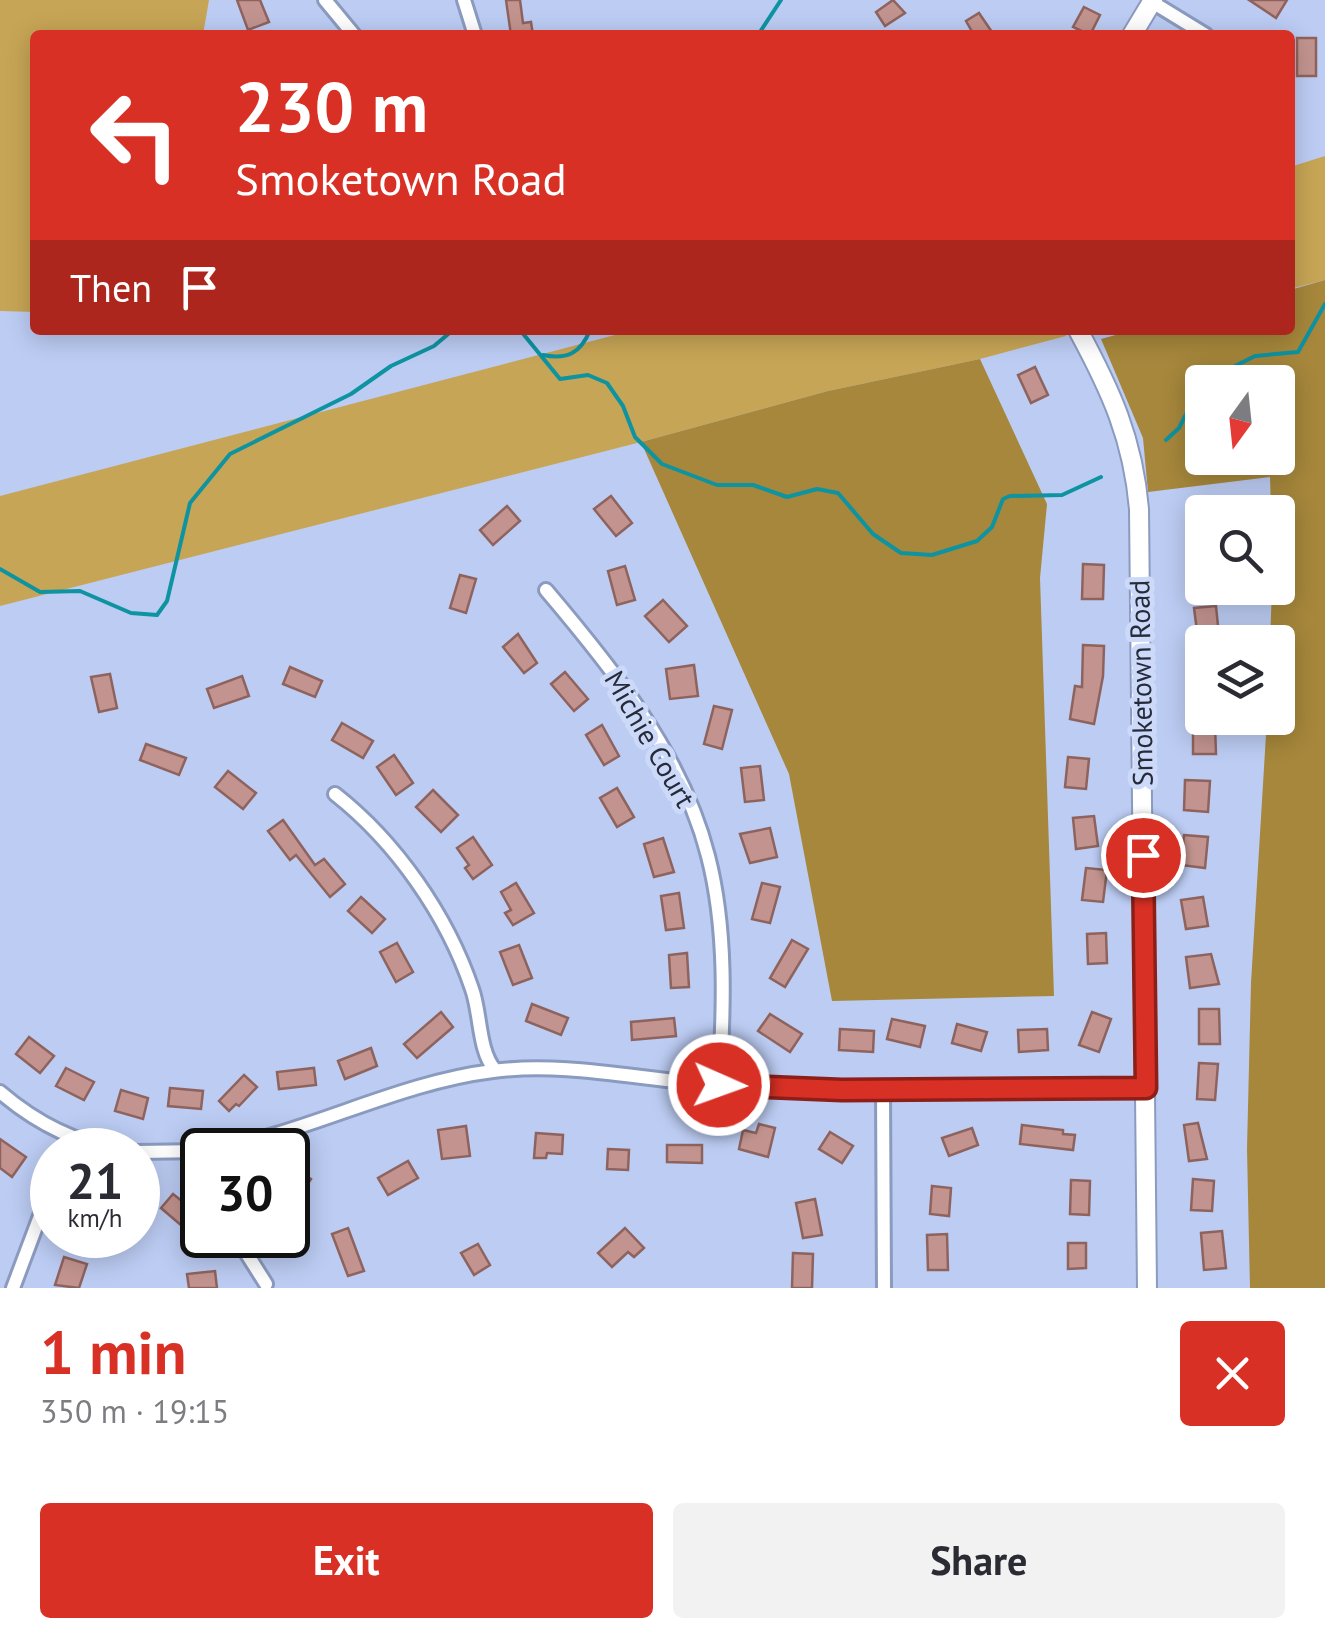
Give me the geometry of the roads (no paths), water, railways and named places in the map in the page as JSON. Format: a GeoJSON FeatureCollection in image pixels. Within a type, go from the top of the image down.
{"type":"FeatureCollection","features":[{"type":"Feature","properties":{"kind":"main road"},"geometry":{"type":"LineString","coordinates":[[1135,30],[1152,1]]}},
{"type":"Feature","properties":{"kind":"main road","name":"Smoketown Road"},"geometry":{"type":"LineString","coordinates":[[1080,335],[1120,414],[1138,494],[1148,1288]]}},
{"type":"Feature","properties":{"kind":"street"},"geometry":{"type":"LineString","coordinates":[[325,0],[350,30]]}},
{"type":"Feature","properties":{"kind":"street"},"geometry":{"type":"LineString","coordinates":[[464,0],[473,30]]}},
{"type":"Feature","properties":{"kind":"street"},"geometry":{"type":"LineString","coordinates":[[1152,1],[1198,30]]}},
{"type":"Feature","properties":{"kind":"street","name":"Michie Court"},"geometry":{"type":"LineString","coordinates":[[546,590],[603,658],[649,726],[681,784],[701,832],[717,900],[720,937],[719,1085]]}},
{"type":"Feature","properties":{"kind":"street"},"geometry":{"type":"LineString","coordinates":[[334,794],[370,824],[392,850],[447,932],[473,992],[487,1061],[495,1070]]}},
{"type":"Feature","properties":{"kind":"street"},"geometry":{"type":"LineString","coordinates":[[286,1128],[433,1084],[495,1070],[560,1069],[719,1085],[883,1090],[1146,1088]]}},
{"type":"Feature","properties":{"kind":"street"},"geometry":{"type":"LineString","coordinates":[[883,1090],[884,1288]]}},
{"type":"Feature","properties":{"kind":"street"},"geometry":{"type":"LineString","coordinates":[[0,1092],[47,1128]]}},
{"type":"Feature","properties":{"kind":"street"},"geometry":{"type":"LineString","coordinates":[[13,1288],[30,1243]]}},
{"type":"Feature","properties":{"kind":"street"},"geometry":{"type":"LineString","coordinates":[[250,1258],[266,1284]]}},
{"type":"Feature","properties":{"kind":"waterway"},"geometry":{"type":"LineString","coordinates":[[761,30],[781,0]]}},
{"type":"Feature","properties":{"kind":"waterway"},"geometry":{"type":"LineString","coordinates":[[1237,365],[1255,356],[1298,352],[1325,304]]}},
{"type":"Feature","properties":{"kind":"waterway"},"geometry":{"type":"LineString","coordinates":[[0,569],[40,592],[80,591],[131,613],[157,615],[167,601],[190,503],[230,454],[351,394],[447,335]]}},
{"type":"Feature","properties":{"kind":"waterway"},"geometry":{"type":"LineString","coordinates":[[524,335],[560,379],[588,375],[607,383],[623,406],[635,437],[662,464],[717,485],[753,485],[787,497],[817,489],[838,493],[873,534],[901,553],[932,555],[977,541],[992,527],[1003,499],[1062,495],[1101,477]]}},
{"type":"Feature","properties":{"kind":"waterway"},"geometry":{"type":"LineString","coordinates":[[543,355],[572,353],[587,335]]}},
{"type":"Feature","properties":{"kind":"waterway"},"geometry":{"type":"LineString","coordinates":[[1166,440],[1185,416]]}}]}
